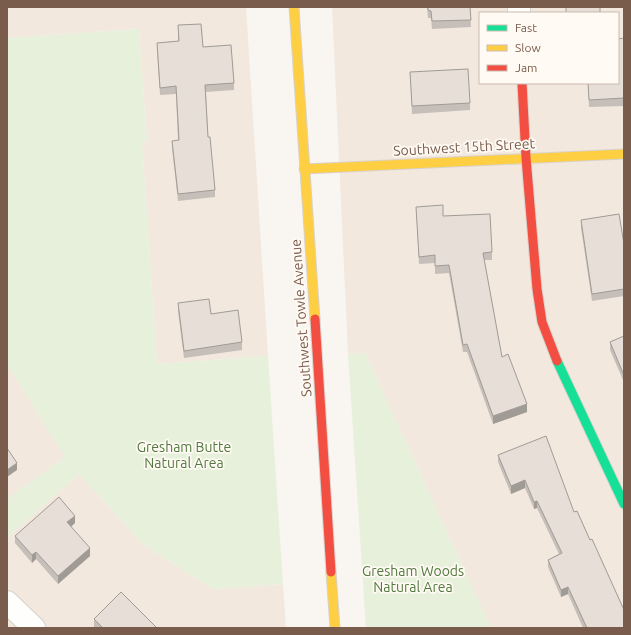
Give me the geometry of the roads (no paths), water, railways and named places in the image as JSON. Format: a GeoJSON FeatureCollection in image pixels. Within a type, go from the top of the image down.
{"type":"FeatureCollection","features":[{"type":"Feature","properties":{"kind":"street","name":"Southwest Towle Avenue"},"geometry":{"type":"LineString","coordinates":[[294,7],[335,628]]}},
{"type":"Feature","properties":{"kind":"street"},"geometry":{"type":"LineString","coordinates":[[522,84],[526,158],[537,289],[542,322],[553,352],[624,504]]}},
{"type":"Feature","properties":{"kind":"street","name":"Southwest 15th Street"},"geometry":{"type":"LineString","coordinates":[[304,169],[624,154]]}},
{"type":"Feature","properties":{"kind":"street"},"geometry":{"type":"LineString","coordinates":[[7,602],[34,628]]}},
{"type":"Feature","properties":{"kind":"park label","name":"Gresham Butte Natural Area"},"geometry":{"type":"Point","coordinates":[184,456]}},
{"type":"Feature","properties":{"kind":"park label","name":"Gresham Woods Natural Area"},"geometry":{"type":"Point","coordinates":[413,580]}}]}
